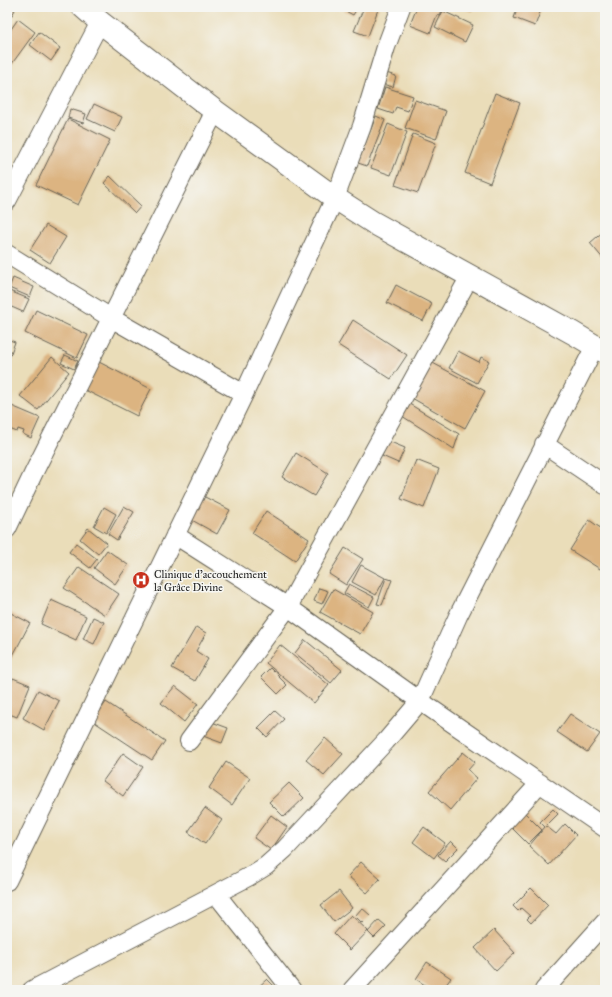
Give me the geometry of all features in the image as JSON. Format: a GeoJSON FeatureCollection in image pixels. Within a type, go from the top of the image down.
{"type":"FeatureCollection","features":[{"type":"Feature","properties":{"kind":"street"},"geometry":{"type":"LineString","coordinates":[[32,990],[216,894],[266,866],[285,849],[386,741],[420,701],[461,609],[544,444],[600,349],[374,223],[335,198],[215,111],[100,22],[83,7]]}},
{"type":"Feature","properties":{"kind":"street"},"geometry":{"type":"LineString","coordinates":[[7,882],[244,394],[335,198],[362,126],[386,47],[401,7]]}},
{"type":"Feature","properties":{"kind":"street"},"geometry":{"type":"LineString","coordinates":[[7,201],[100,22]]}},
{"type":"Feature","properties":{"kind":"street"},"geometry":{"type":"LineString","coordinates":[[7,529],[215,111]]}},
{"type":"Feature","properties":{"kind":"street"},"geometry":{"type":"LineString","coordinates":[[7,254],[111,318],[244,394]]}},
{"type":"Feature","properties":{"kind":"street"},"geometry":{"type":"LineString","coordinates":[[189,741],[288,607],[470,276]]}},
{"type":"Feature","properties":{"kind":"street"},"geometry":{"type":"LineString","coordinates":[[544,444],[605,485]]}},
{"type":"Feature","properties":{"kind":"street"},"geometry":{"type":"LineString","coordinates":[[175,535],[288,607],[420,701],[605,828]]}},
{"type":"Feature","properties":{"kind":"street"},"geometry":{"type":"LineString","coordinates":[[352,990],[540,783]]}},
{"type":"Feature","properties":{"kind":"street"},"geometry":{"type":"LineString","coordinates":[[216,894],[292,990]]}},
{"type":"Feature","properties":{"kind":"street"},"geometry":{"type":"LineString","coordinates":[[544,990],[605,922]]}},
{"type":"Feature","properties":{"kind":"building"},"geometry":{"type":"Polygon","coordinates":[[[7,7],[15,10],[7,23],[7,7]]]}},
{"type":"Feature","properties":{"kind":"building"},"geometry":{"type":"Polygon","coordinates":[[[338,7],[358,7],[353,15],[338,7]]]}},
{"type":"Feature","properties":{"kind":"building"},"geometry":{"type":"Polygon","coordinates":[[[364,7],[379,7],[368,36],[354,31],[364,7]]]}},
{"type":"Feature","properties":{"kind":"building"},"geometry":{"type":"Polygon","coordinates":[[[417,7],[443,7],[440,16],[437,15],[430,33],[410,25],[417,7]]]}},
{"type":"Feature","properties":{"kind":"building"},"geometry":{"type":"Polygon","coordinates":[[[461,7],[474,7],[472,12],[461,7]]]}},
{"type":"Feature","properties":{"kind":"building"},"geometry":{"type":"Polygon","coordinates":[[[518,7],[542,7],[535,26],[514,18],[518,7]]]}},
{"type":"Feature","properties":{"kind":"building"},"geometry":{"type":"Polygon","coordinates":[[[443,11],[473,25],[465,42],[435,27],[443,11]]]}},
{"type":"Feature","properties":{"kind":"building"},"geometry":{"type":"Polygon","coordinates":[[[18,19],[35,32],[11,65],[7,62],[7,35],[18,19]]]}},
{"type":"Feature","properties":{"kind":"building"},"geometry":{"type":"Polygon","coordinates":[[[39,32],[60,48],[51,61],[30,45],[39,32]]]}},
{"type":"Feature","properties":{"kind":"building"},"geometry":{"type":"Polygon","coordinates":[[[386,73],[396,76],[393,87],[382,84],[386,73]]]}},
{"type":"Feature","properties":{"kind":"building"},"geometry":{"type":"Polygon","coordinates":[[[385,87],[413,96],[408,111],[396,107],[393,114],[378,109],[385,87]]]}},
{"type":"Feature","properties":{"kind":"building"},"geometry":{"type":"Polygon","coordinates":[[[495,93],[520,103],[490,183],[465,173],[495,93]]]}},
{"type":"Feature","properties":{"kind":"building"},"geometry":{"type":"Polygon","coordinates":[[[415,100],[446,111],[436,139],[405,128],[415,100]]]}},
{"type":"Feature","properties":{"kind":"building"},"geometry":{"type":"Polygon","coordinates":[[[94,104],[122,117],[115,132],[87,119],[94,104]]]}},
{"type":"Feature","properties":{"kind":"building"},"geometry":{"type":"Polygon","coordinates":[[[70,109],[86,114],[83,123],[68,118],[70,109]]]}},
{"type":"Feature","properties":{"kind":"building"},"geometry":{"type":"Polygon","coordinates":[[[376,116],[385,120],[367,166],[358,163],[376,116]]]}},
{"type":"Feature","properties":{"kind":"building"},"geometry":{"type":"Polygon","coordinates":[[[68,119],[110,140],[78,205],[36,185],[68,119]]]}},
{"type":"Feature","properties":{"kind":"building"},"geometry":{"type":"Polygon","coordinates":[[[388,124],[407,132],[391,175],[371,168],[388,124]]]}},
{"type":"Feature","properties":{"kind":"building"},"geometry":{"type":"Polygon","coordinates":[[[413,134],[436,143],[418,193],[395,185],[413,134]]]}},
{"type":"Feature","properties":{"kind":"building"},"geometry":{"type":"Polygon","coordinates":[[[110,176],[141,206],[135,213],[104,183],[110,176]]]}},
{"type":"Feature","properties":{"kind":"building"},"geometry":{"type":"Polygon","coordinates":[[[46,225],[66,237],[50,263],[30,250],[46,225]]]}},
{"type":"Feature","properties":{"kind":"building"},"geometry":{"type":"Polygon","coordinates":[[[605,230],[605,261],[590,243],[605,230]]]}},
{"type":"Feature","properties":{"kind":"building"},"geometry":{"type":"Polygon","coordinates":[[[13,278],[34,287],[30,297],[9,288],[13,278]]]}},
{"type":"Feature","properties":{"kind":"building"},"geometry":{"type":"Polygon","coordinates":[[[396,285],[432,304],[423,321],[387,303],[396,285]]]}},
{"type":"Feature","properties":{"kind":"building"},"geometry":{"type":"Polygon","coordinates":[[[7,290],[29,299],[23,312],[7,305],[7,290]]]}},
{"type":"Feature","properties":{"kind":"building"},"geometry":{"type":"Polygon","coordinates":[[[36,310],[88,335],[77,358],[25,333],[36,310]]]}},
{"type":"Feature","properties":{"kind":"building"},"geometry":{"type":"Polygon","coordinates":[[[353,320],[407,355],[391,379],[338,345],[353,320]]]}},
{"type":"Feature","properties":{"kind":"building"},"geometry":{"type":"Polygon","coordinates":[[[7,339],[15,342],[7,364],[7,339]]]}},
{"type":"Feature","properties":{"kind":"building"},"geometry":{"type":"Polygon","coordinates":[[[458,351],[479,362],[481,357],[489,361],[477,383],[449,368],[458,351]]]}},
{"type":"Feature","properties":{"kind":"building"},"geometry":{"type":"Polygon","coordinates":[[[65,355],[78,361],[74,369],[61,363],[65,355]]]}},
{"type":"Feature","properties":{"kind":"building"},"geometry":{"type":"Polygon","coordinates":[[[52,357],[69,372],[38,410],[20,396],[52,357]]]}},
{"type":"Feature","properties":{"kind":"building"},"geometry":{"type":"Polygon","coordinates":[[[429,361],[485,391],[465,428],[410,397],[429,361]]]}},
{"type":"Feature","properties":{"kind":"building"},"geometry":{"type":"Polygon","coordinates":[[[99,362],[151,389],[137,416],[85,390],[99,362]]]}},
{"type":"Feature","properties":{"kind":"building"},"geometry":{"type":"Polygon","coordinates":[[[406,402],[459,434],[454,449],[402,416],[406,402]]]}},
{"type":"Feature","properties":{"kind":"building"},"geometry":{"type":"Polygon","coordinates":[[[7,404],[40,418],[31,438],[23,434],[24,431],[18,429],[17,432],[7,428],[7,404]]]}},
{"type":"Feature","properties":{"kind":"building"},"geometry":{"type":"Polygon","coordinates":[[[388,441],[405,448],[398,463],[382,456],[388,441]]]}},
{"type":"Feature","properties":{"kind":"building"},"geometry":{"type":"Polygon","coordinates":[[[296,453],[328,473],[314,496],[282,477],[296,453]]]}},
{"type":"Feature","properties":{"kind":"building"},"geometry":{"type":"Polygon","coordinates":[[[416,460],[439,469],[424,508],[401,499],[416,460]]]}},
{"type":"Feature","properties":{"kind":"building"},"geometry":{"type":"Polygon","coordinates":[[[203,496],[230,510],[217,534],[190,519],[203,496]]]}},
{"type":"Feature","properties":{"kind":"building"},"geometry":{"type":"Polygon","coordinates":[[[124,506],[134,512],[117,540],[108,534],[124,506]]]}},
{"type":"Feature","properties":{"kind":"building"},"geometry":{"type":"Polygon","coordinates":[[[104,507],[116,514],[106,533],[94,526],[104,507]]]}},
{"type":"Feature","properties":{"kind":"building"},"geometry":{"type":"Polygon","coordinates":[[[266,511],[309,539],[295,561],[252,533],[266,511]]]}},
{"type":"Feature","properties":{"kind":"building"},"geometry":{"type":"Polygon","coordinates":[[[589,520],[605,531],[605,561],[600,569],[570,550],[589,520]]]}},
{"type":"Feature","properties":{"kind":"building"},"geometry":{"type":"Polygon","coordinates":[[[88,528],[107,543],[98,554],[80,539],[88,528]]]}},
{"type":"Feature","properties":{"kind":"building"},"geometry":{"type":"Polygon","coordinates":[[[76,543],[97,559],[90,568],[69,552],[76,543]]]}},
{"type":"Feature","properties":{"kind":"building"},"geometry":{"type":"Polygon","coordinates":[[[345,548],[363,559],[346,585],[329,574],[345,548]]]}},
{"type":"Feature","properties":{"kind":"building"},"geometry":{"type":"Polygon","coordinates":[[[107,550],[128,565],[115,584],[94,568],[107,550]]]}},
{"type":"Feature","properties":{"kind":"building"},"geometry":{"type":"Polygon","coordinates":[[[361,565],[385,578],[376,595],[352,582],[361,565]]]}},
{"type":"Feature","properties":{"kind":"building"},"geometry":{"type":"Polygon","coordinates":[[[79,567],[119,594],[105,615],[64,588],[79,567]]]}},
{"type":"Feature","properties":{"kind":"building"},"geometry":{"type":"Polygon","coordinates":[[[386,578],[392,580],[382,605],[377,604],[386,578]]]}},
{"type":"Feature","properties":{"kind":"building"},"geometry":{"type":"Polygon","coordinates":[[[349,584],[374,597],[369,607],[344,593],[349,584]]]}},
{"type":"Feature","properties":{"kind":"building"},"geometry":{"type":"Polygon","coordinates":[[[319,588],[328,591],[322,604],[314,601],[319,588]]]}},
{"type":"Feature","properties":{"kind":"building"},"geometry":{"type":"Polygon","coordinates":[[[333,589],[373,612],[360,634],[320,612],[333,589]]]}},
{"type":"Feature","properties":{"kind":"building"},"geometry":{"type":"Polygon","coordinates":[[[51,600],[86,616],[76,640],[41,624],[51,600]]]}},
{"type":"Feature","properties":{"kind":"building"},"geometry":{"type":"Polygon","coordinates":[[[7,611],[30,623],[7,667],[7,611]]]}},
{"type":"Feature","properties":{"kind":"building"},"geometry":{"type":"Polygon","coordinates":[[[93,617],[104,622],[94,644],[83,639],[93,617]]]}},
{"type":"Feature","properties":{"kind":"building"},"geometry":{"type":"Polygon","coordinates":[[[196,627],[206,633],[196,651],[208,659],[195,681],[172,668],[196,627]]]}},
{"type":"Feature","properties":{"kind":"building"},"geometry":{"type":"Polygon","coordinates":[[[305,640],[342,670],[331,683],[295,653],[305,640]]]}},
{"type":"Feature","properties":{"kind":"building"},"geometry":{"type":"Polygon","coordinates":[[[280,645],[329,685],[314,703],[266,663],[280,645]]]}},
{"type":"Feature","properties":{"kind":"building"},"geometry":{"type":"Polygon","coordinates":[[[270,668],[287,685],[278,694],[261,677],[270,668]]]}},
{"type":"Feature","properties":{"kind":"building"},"geometry":{"type":"Polygon","coordinates":[[[13,678],[30,685],[17,717],[7,713],[7,693],[13,678]]]}},
{"type":"Feature","properties":{"kind":"building"},"geometry":{"type":"Polygon","coordinates":[[[175,686],[198,704],[184,722],[161,703],[175,686]]]}},
{"type":"Feature","properties":{"kind":"building"},"geometry":{"type":"Polygon","coordinates":[[[38,690],[59,701],[44,730],[23,718],[38,690]]]}},
{"type":"Feature","properties":{"kind":"building"},"geometry":{"type":"Polygon","coordinates":[[[106,702],[165,741],[152,760],[93,721],[106,702]]]}},
{"type":"Feature","properties":{"kind":"building"},"geometry":{"type":"Polygon","coordinates":[[[275,711],[284,719],[267,737],[258,728],[275,711]]]}},
{"type":"Feature","properties":{"kind":"building"},"geometry":{"type":"Polygon","coordinates":[[[570,714],[600,734],[587,752],[557,732],[570,714]]]}},
{"type":"Feature","properties":{"kind":"building"},"geometry":{"type":"Polygon","coordinates":[[[209,721],[228,728],[222,743],[203,736],[209,721]]]}},
{"type":"Feature","properties":{"kind":"building"},"geometry":{"type":"Polygon","coordinates":[[[325,738],[343,754],[324,775],[306,760],[325,738]]]}},
{"type":"Feature","properties":{"kind":"building"},"geometry":{"type":"Polygon","coordinates":[[[463,752],[475,762],[468,770],[477,778],[450,810],[429,791],[463,752]]]}},
{"type":"Feature","properties":{"kind":"building"},"geometry":{"type":"Polygon","coordinates":[[[123,753],[143,767],[123,796],[103,781],[123,753]]]}},
{"type":"Feature","properties":{"kind":"building"},"geometry":{"type":"Polygon","coordinates":[[[226,762],[250,778],[232,805],[209,788],[226,762]]]}},
{"type":"Feature","properties":{"kind":"building"},"geometry":{"type":"Polygon","coordinates":[[[289,783],[304,798],[284,817],[269,802],[289,783]]]}},
{"type":"Feature","properties":{"kind":"building"},"geometry":{"type":"Polygon","coordinates":[[[205,808],[222,820],[205,844],[188,832],[205,808]]]}},
{"type":"Feature","properties":{"kind":"building"},"geometry":{"type":"Polygon","coordinates":[[[520,808],[542,830],[528,844],[506,822],[520,808]]]}},
{"type":"Feature","properties":{"kind":"building"},"geometry":{"type":"Polygon","coordinates":[[[553,809],[558,814],[546,826],[556,834],[565,824],[576,835],[549,865],[529,846],[545,827],[540,822],[553,809]]]}},
{"type":"Feature","properties":{"kind":"building"},"geometry":{"type":"Polygon","coordinates":[[[271,815],[287,827],[271,850],[254,838],[271,815]]]}},
{"type":"Feature","properties":{"kind":"building"},"geometry":{"type":"Polygon","coordinates":[[[424,827],[445,843],[434,858],[413,842],[424,827]]]}},
{"type":"Feature","properties":{"kind":"building"},"geometry":{"type":"Polygon","coordinates":[[[451,841],[458,848],[445,861],[438,855],[451,841]]]}},
{"type":"Feature","properties":{"kind":"building"},"geometry":{"type":"Polygon","coordinates":[[[361,862],[380,879],[367,893],[348,876],[361,862]]]}},
{"type":"Feature","properties":{"kind":"building"},"geometry":{"type":"Polygon","coordinates":[[[531,888],[548,905],[531,923],[527,919],[530,916],[521,908],[518,911],[513,906],[531,888]]]}},
{"type":"Feature","properties":{"kind":"building"},"geometry":{"type":"Polygon","coordinates":[[[339,891],[352,908],[334,922],[321,905],[339,891]]]}},
{"type":"Feature","properties":{"kind":"building"},"geometry":{"type":"Polygon","coordinates":[[[362,908],[370,915],[362,923],[355,916],[362,908]]]}},
{"type":"Feature","properties":{"kind":"building"},"geometry":{"type":"Polygon","coordinates":[[[351,915],[368,931],[350,950],[334,934],[351,915]]]}},
{"type":"Feature","properties":{"kind":"building"},"geometry":{"type":"Polygon","coordinates":[[[379,920],[386,926],[374,938],[368,932],[379,920]]]}},
{"type":"Feature","properties":{"kind":"building"},"geometry":{"type":"Polygon","coordinates":[[[494,930],[515,953],[496,971],[475,948],[494,930]]]}},
{"type":"Feature","properties":{"kind":"building"},"geometry":{"type":"Polygon","coordinates":[[[427,962],[451,978],[442,990],[432,990],[416,979],[427,962]]]}},
{"type":"Feature","properties":{"kind":"building"},"geometry":{"type":"Polygon","coordinates":[[[267,979],[278,990],[255,990],[267,979]]]}},
{"type":"Feature","properties":{"kind":"place","name":"Clinique d’accouchement la Grâce Divine"},"geometry":{"type":"Point","coordinates":[141,580]}}]}
